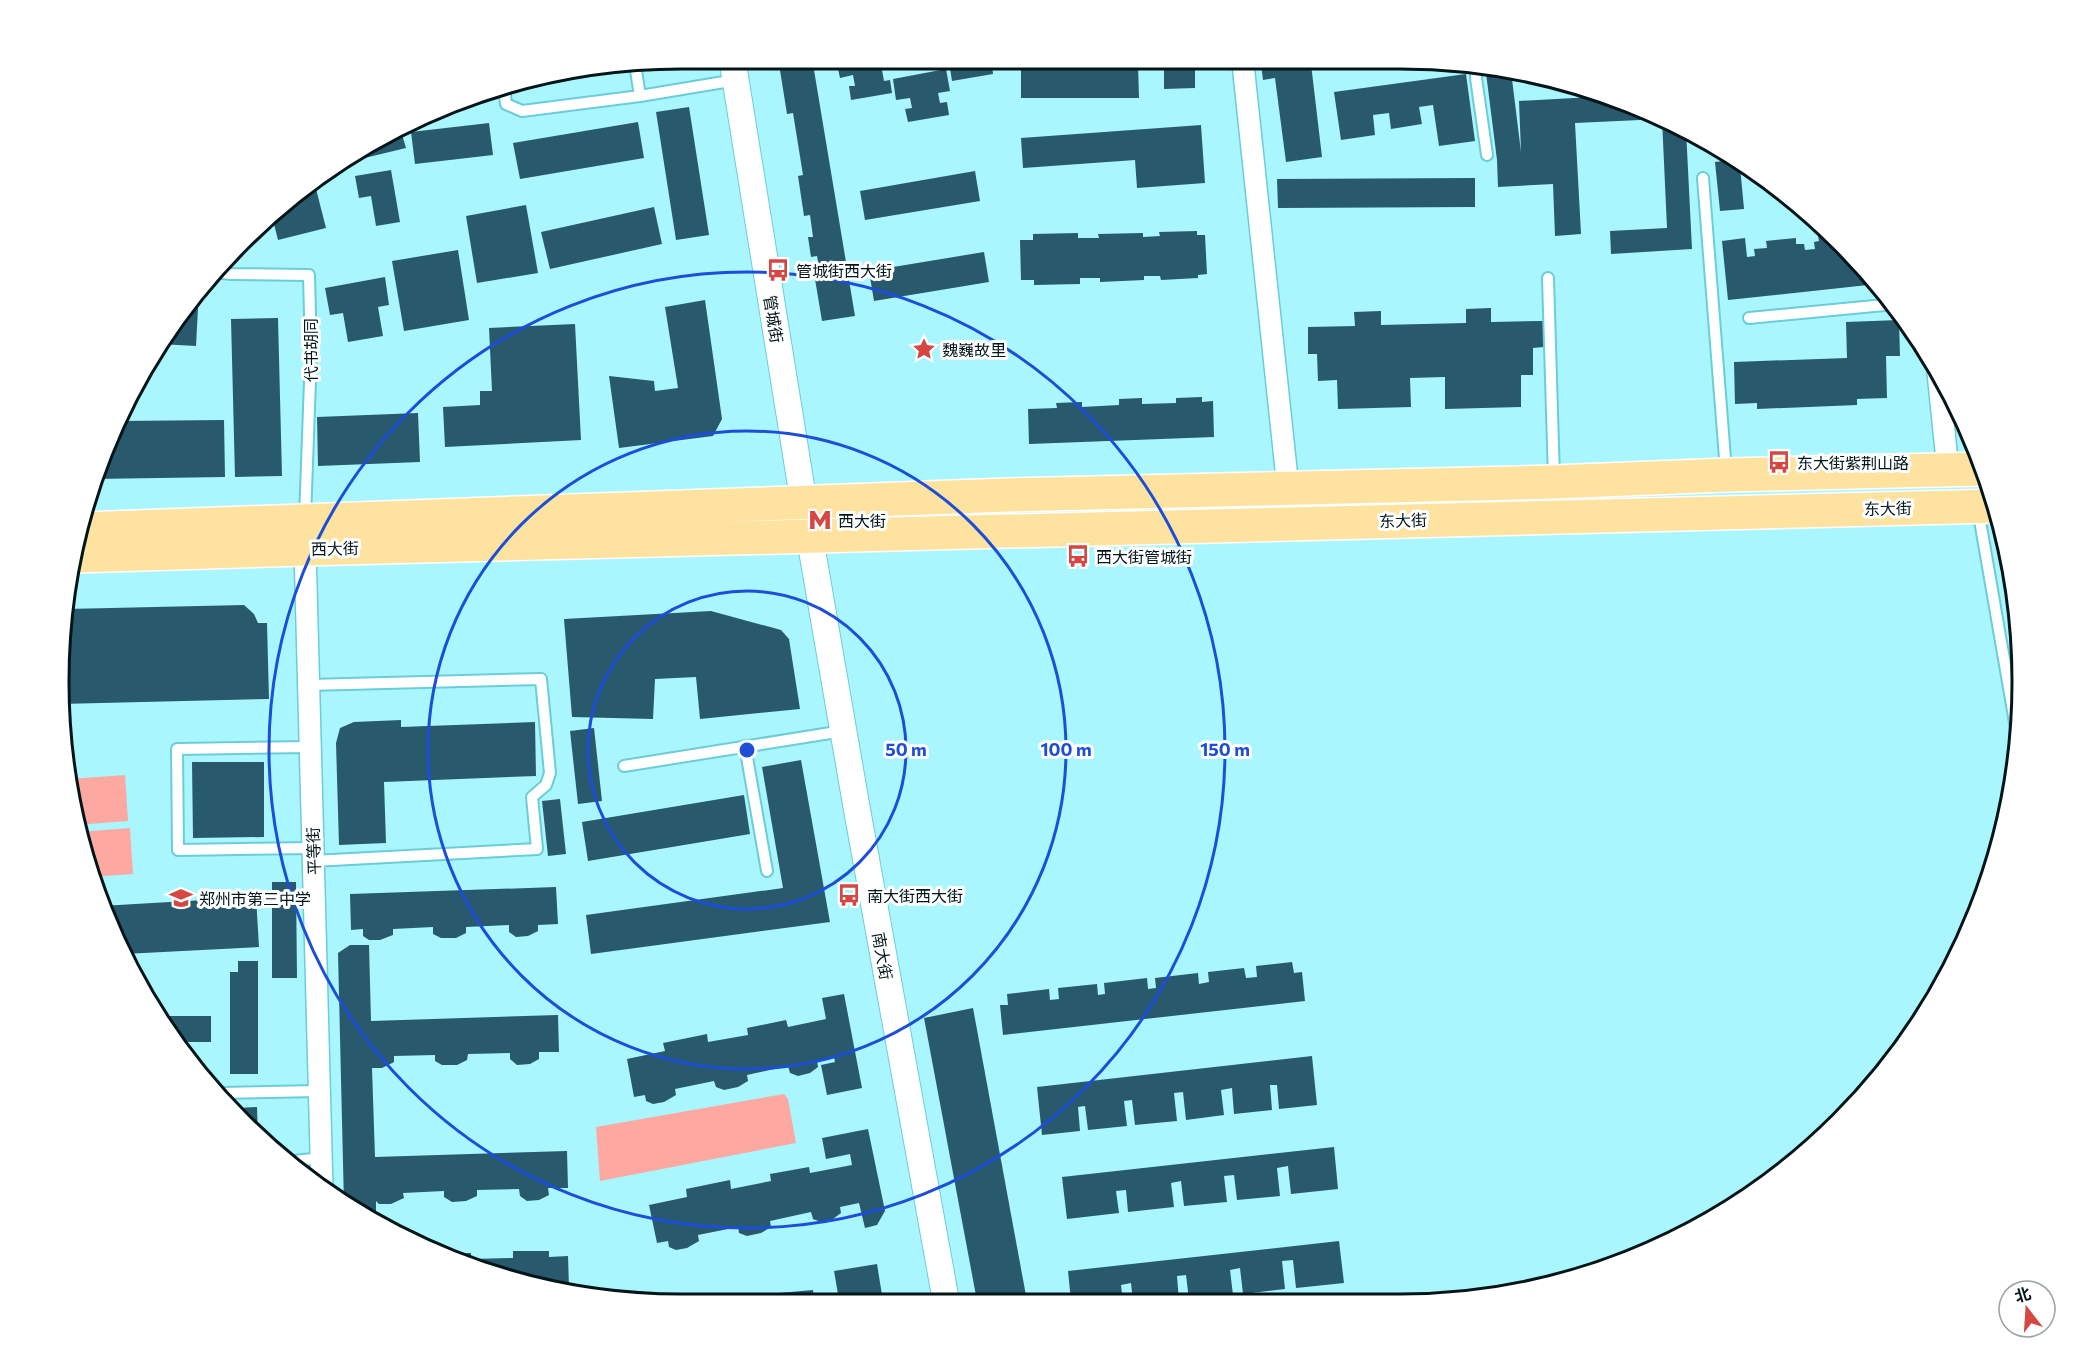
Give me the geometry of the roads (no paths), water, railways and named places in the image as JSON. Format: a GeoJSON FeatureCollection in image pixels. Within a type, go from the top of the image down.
{"type":"FeatureCollection","features":[{"type":"Feature","properties":{"kind":"main road","name":"东大街"},"geometry":{"type":"LineString","coordinates":[[804,504],[1007,495],[1973,469]]}},
{"type":"Feature","properties":{"kind":"main road","name":"西大街"},"geometry":{"type":"LineString","coordinates":[[83,555],[305,534],[804,504]]}},
{"type":"Feature","properties":{"kind":"main road","name":"东大街"},"geometry":{"type":"LineString","coordinates":[[810,536],[1986,506]]}},
{"type":"Feature","properties":{"kind":"main road","name":"西大街"},"geometry":{"type":"LineString","coordinates":[[89,529],[305,534],[810,536]]}},
{"type":"Feature","properties":{"kind":"street"},"geometry":{"type":"LineString","coordinates":[[1244,69],[1288,488]]}},
{"type":"Feature","properties":{"kind":"street","name":"管城街"},"geometry":{"type":"LineString","coordinates":[[734,72],[804,504]]}},
{"type":"Feature","properties":{"kind":"street"},"geometry":{"type":"LineString","coordinates":[[1940,394],[1948,470]]}},
{"type":"Feature","properties":{"kind":"street","name":"南大街"},"geometry":{"type":"LineString","coordinates":[[804,504],[945,1294]]}},
{"type":"Feature","properties":{"kind":"street","name":"平等街"},"geometry":{"type":"LineString","coordinates":[[305,534],[322,1176]]}},
{"type":"Feature","properties":{"kind":"lane"},"geometry":{"type":"LineString","coordinates":[[636,71],[640,96]]}},
{"type":"Feature","properties":{"kind":"lane"},"geometry":{"type":"LineString","coordinates":[[505,96],[506,104],[522,111],[640,96],[734,72]]}},
{"type":"Feature","properties":{"kind":"lane"},"geometry":{"type":"LineString","coordinates":[[1476,74],[1487,155]]}},
{"type":"Feature","properties":{"kind":"lane"},"geometry":{"type":"LineString","coordinates":[[1703,178],[1726,475]]}},
{"type":"Feature","properties":{"kind":"lane","name":"代书胡同"},"geometry":{"type":"LineString","coordinates":[[225,273],[309,275],[311,354],[305,534]]}},
{"type":"Feature","properties":{"kind":"lane"},"geometry":{"type":"LineString","coordinates":[[1548,278],[1554,482]]}},
{"type":"Feature","properties":{"kind":"lane"},"geometry":{"type":"LineString","coordinates":[[1749,318],[1882,305]]}},
{"type":"Feature","properties":{"kind":"lane"},"geometry":{"type":"LineString","coordinates":[[1988,513],[2012,693]]}},
{"type":"Feature","properties":{"kind":"lane"},"geometry":{"type":"LineString","coordinates":[[309,685],[541,679],[550,773],[546,785],[532,797],[537,849],[313,855],[178,850],[177,749],[310,747]]}},
{"type":"Feature","properties":{"kind":"lane"},"geometry":{"type":"LineString","coordinates":[[624,766],[843,731]]}},
{"type":"Feature","properties":{"kind":"lane"},"geometry":{"type":"LineString","coordinates":[[745,746],[767,871]]}},
{"type":"Feature","properties":{"kind":"lane"},"geometry":{"type":"LineString","coordinates":[[228,1093],[319,1091]]}},
{"type":"Feature","properties":{"kind":"lane"},"geometry":{"type":"LineString","coordinates":[[301,1160],[321,1158]]}},
{"type":"Feature","properties":{"kind":"place","name":"管城街西大街"},"geometry":{"type":"Point","coordinates":[778,270]}},
{"type":"Feature","properties":{"kind":"place","name":"魏巍故里"},"geometry":{"type":"Point","coordinates":[924,349]}},
{"type":"Feature","properties":{"kind":"place","name":"东大街紫荆山路"},"geometry":{"type":"Point","coordinates":[1779,462]}},
{"type":"Feature","properties":{"kind":"place","name":"西大街"},"geometry":{"type":"Point","coordinates":[820,520]}},
{"type":"Feature","properties":{"kind":"place","name":"西大街管城街"},"geometry":{"type":"Point","coordinates":[1078,556]}},
{"type":"Feature","properties":{"kind":"place","name":"南大街西大街"},"geometry":{"type":"Point","coordinates":[849,895]}},
{"type":"Feature","properties":{"kind":"place","name":"郑州市第三中学"},"geometry":{"type":"Point","coordinates":[181,898]}}]}
